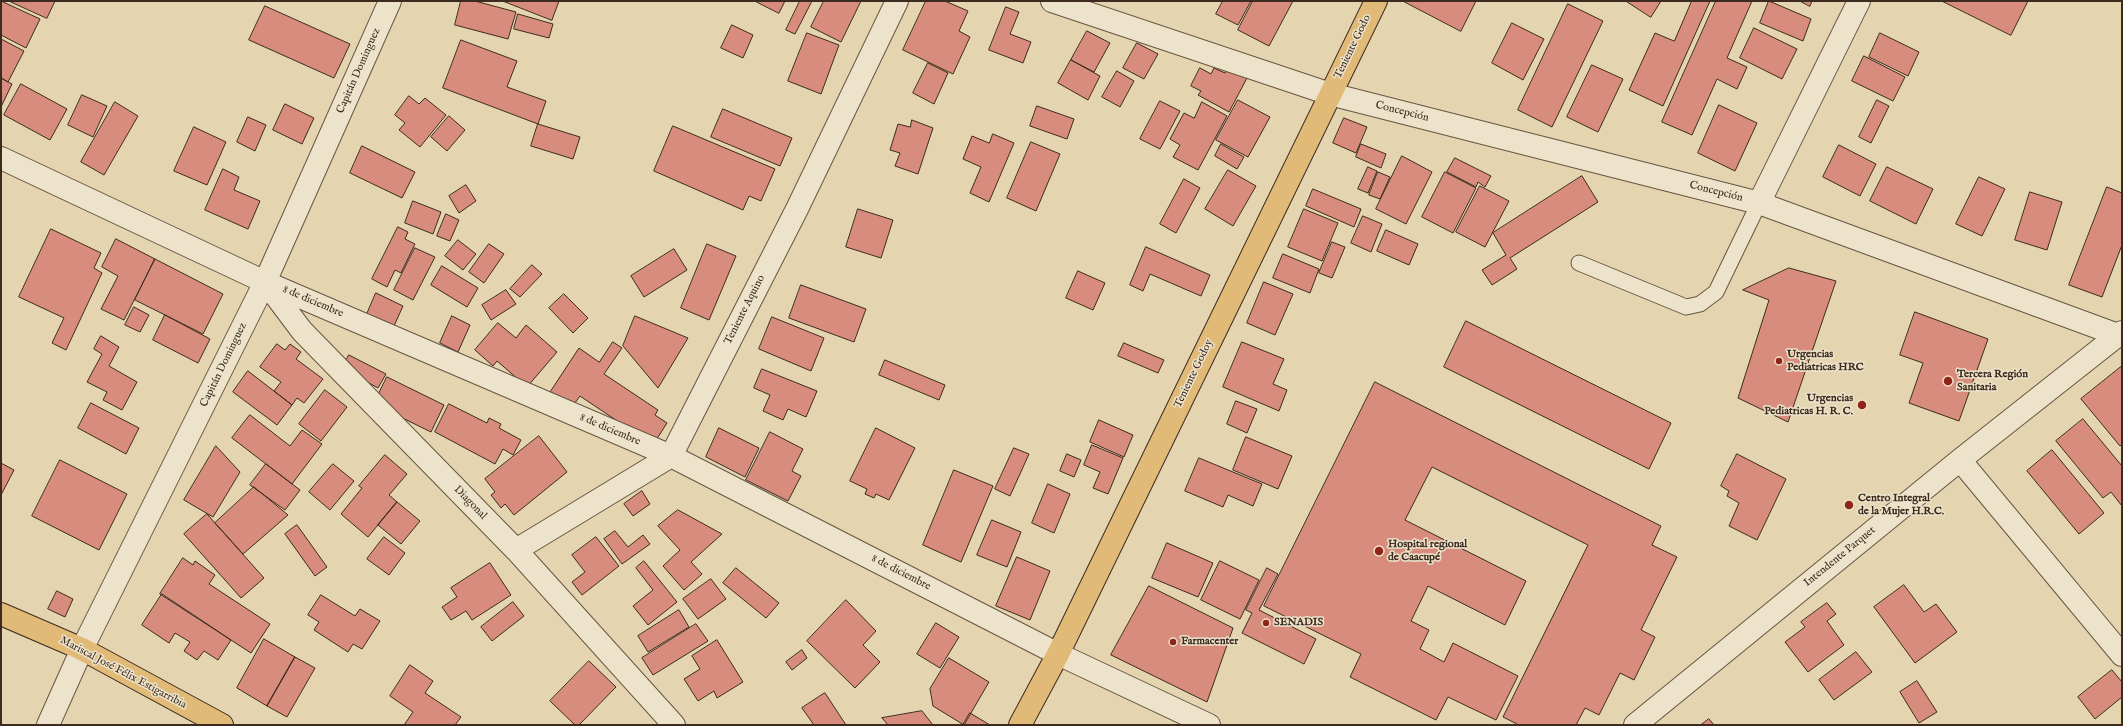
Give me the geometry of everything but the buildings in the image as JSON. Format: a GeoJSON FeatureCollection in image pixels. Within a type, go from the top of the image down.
{"type":"FeatureCollection","features":[{"type":"Feature","properties":{"kind":"main road","name":"Teniente Godo"},"geometry":{"type":"LineString","coordinates":[[1330,94],[1376,1]]}},
{"type":"Feature","properties":{"kind":"main road","name":"Teniente Godoy"},"geometry":{"type":"LineString","coordinates":[[1058,654],[1330,94]]}},
{"type":"Feature","properties":{"kind":"main road","name":"Mariscal José Félix Estigarribia"},"geometry":{"type":"LineString","coordinates":[[1,614],[82,649],[222,725]]}},
{"type":"Feature","properties":{"kind":"main road"},"geometry":{"type":"LineString","coordinates":[[1020,725],[1058,654]]}},
{"type":"Feature","properties":{"kind":"street","name":"Capitán Dominguez"},"geometry":{"type":"LineString","coordinates":[[48,725],[82,649],[265,282],[390,1]]}},
{"type":"Feature","properties":{"kind":"street","name":"Teniente Aquino"},"geometry":{"type":"LineString","coordinates":[[671,456],[797,209],[896,1]]}},
{"type":"Feature","properties":{"kind":"street","name":"Concepción"},"geometry":{"type":"LineString","coordinates":[[1052,1],[1330,94],[1759,203],[2120,334]]}},
{"type":"Feature","properties":{"kind":"street"},"geometry":{"type":"LineString","coordinates":[[1759,203],[1859,1]]}},
{"type":"Feature","properties":{"kind":"street","name":"8 de diciembre"},"geometry":{"type":"LineString","coordinates":[[1,158],[265,282],[671,456],[1058,654],[1209,725]]}},
{"type":"Feature","properties":{"kind":"street","name":"Diagonal"},"geometry":{"type":"LineString","coordinates":[[265,282],[302,331],[516,550],[674,725]]}},
{"type":"Feature","properties":{"kind":"street","name":"Intendente Parquet"},"geometry":{"type":"LineString","coordinates":[[1635,725],[1960,460],[2120,334]]}},
{"type":"Feature","properties":{"kind":"street"},"geometry":{"type":"LineString","coordinates":[[516,550],[671,456]]}},
{"type":"Feature","properties":{"kind":"street"},"geometry":{"type":"LineString","coordinates":[[1960,460],[2122,655]]}},
{"type":"Feature","properties":{"kind":"lane"},"geometry":{"type":"LineString","coordinates":[[1579,263],[1686,307],[1700,304],[1716,292],[1759,203]]}},
{"type":"Feature","properties":{"kind":"place","name":"Urgencias Pediatricas HRC"},"geometry":{"type":"Point","coordinates":[1779,361]}},
{"type":"Feature","properties":{"kind":"place","name":"Tercera Región Sanitaria"},"geometry":{"type":"Point","coordinates":[1948,381]}},
{"type":"Feature","properties":{"kind":"place","name":"Urgencias Pediatricas H. R. C."},"geometry":{"type":"Point","coordinates":[1862,405]}},
{"type":"Feature","properties":{"kind":"place","name":"Centro Integral de la Mujer H.R.C."},"geometry":{"type":"Point","coordinates":[1849,505]}},
{"type":"Feature","properties":{"kind":"place","name":"Hospital regional de Caacupé"},"geometry":{"type":"Point","coordinates":[1379,551]}},
{"type":"Feature","properties":{"kind":"place","name":"SENADIS"},"geometry":{"type":"Point","coordinates":[1266,623]}},
{"type":"Feature","properties":{"kind":"place","name":"Farmacenter"},"geometry":{"type":"Point","coordinates":[1173,642]}}]}
